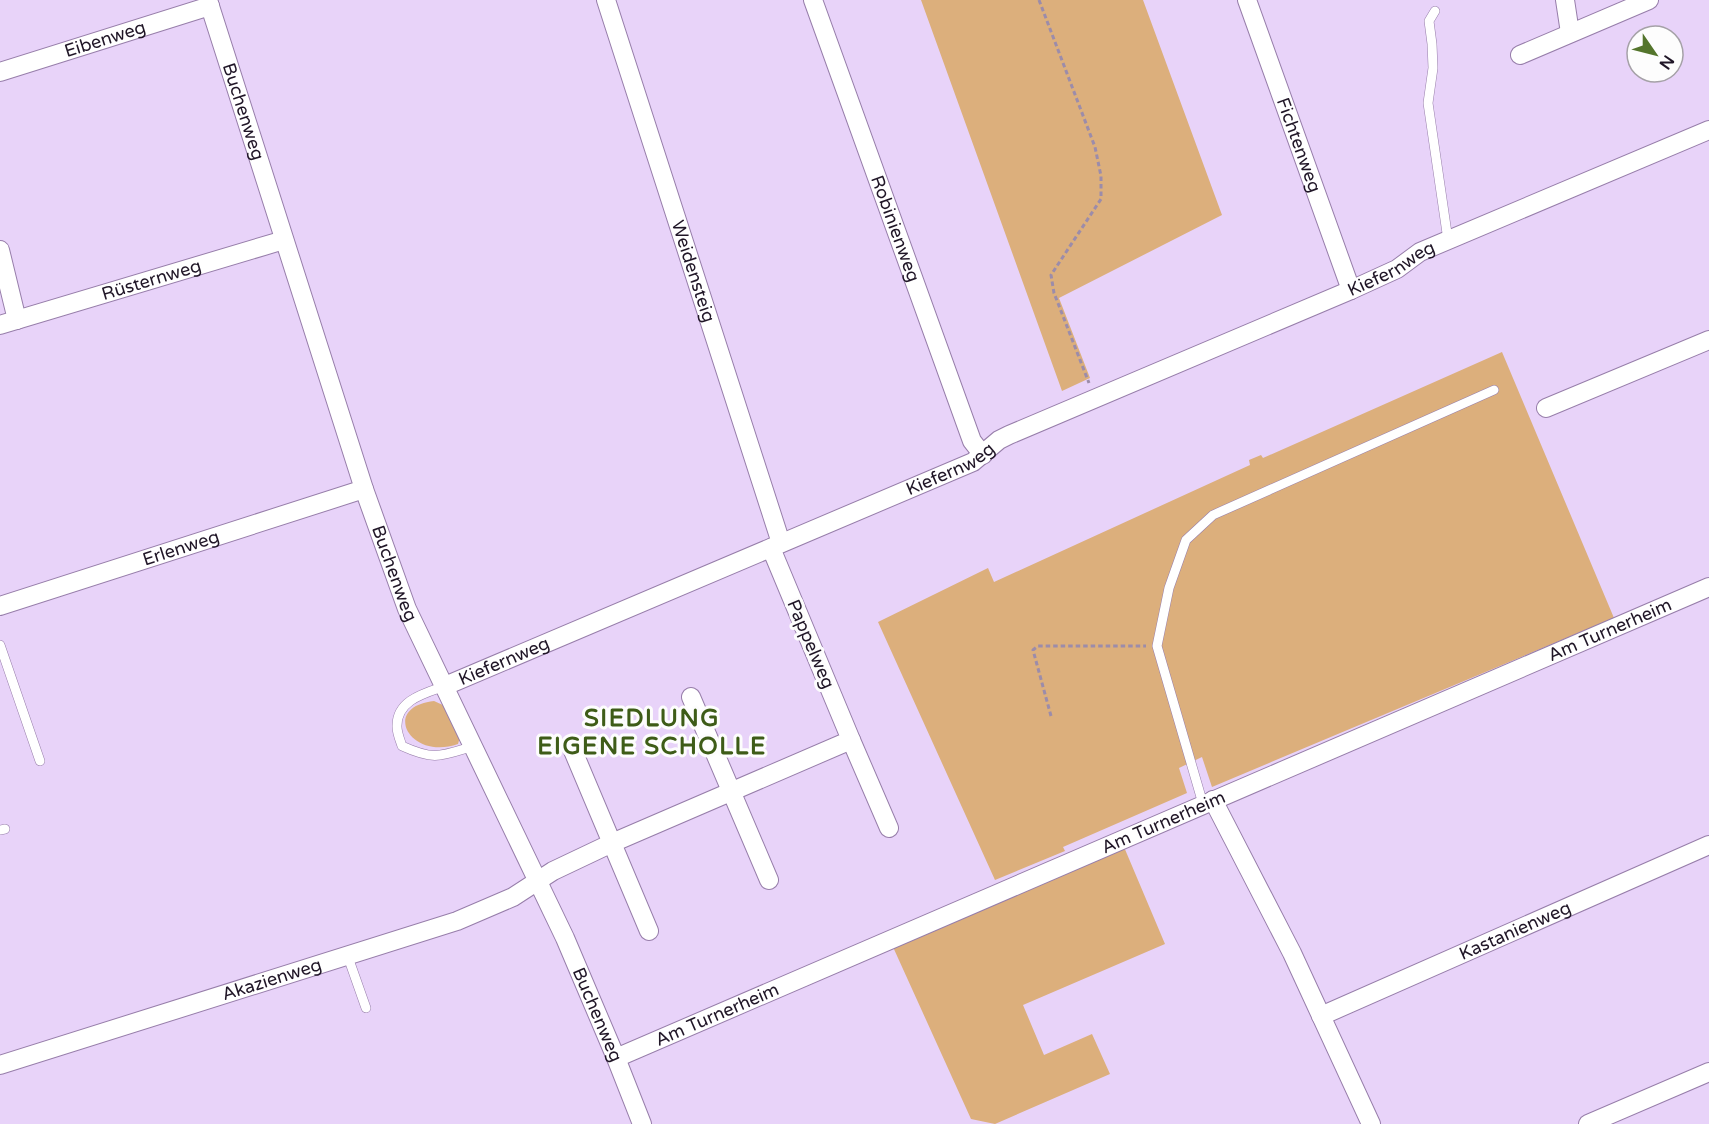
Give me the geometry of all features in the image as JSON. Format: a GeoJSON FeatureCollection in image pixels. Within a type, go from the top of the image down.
{"type":"FeatureCollection","features":[{"type":"Feature","properties":{"kind":"street","name":"Weidensteig"},"geometry":{"type":"LineString","coordinates":[[606,0],[776,546]]}},
{"type":"Feature","properties":{"kind":"street","name":"Robinienweg"},"geometry":{"type":"LineString","coordinates":[[813,0],[972,441],[983,455]]}},
{"type":"Feature","properties":{"kind":"street","name":"Fichtenweg"},"geometry":{"type":"LineString","coordinates":[[1247,0],[1352,290]]}},
{"type":"Feature","properties":{"kind":"street"},"geometry":{"type":"LineString","coordinates":[[1565,0],[1570,33]]}},
{"type":"Feature","properties":{"kind":"street"},"geometry":{"type":"LineString","coordinates":[[1520,55],[1649,0]]}},
{"type":"Feature","properties":{"kind":"street","name":"Eibenweg"},"geometry":{"type":"LineString","coordinates":[[0,72],[209,3]]}},
{"type":"Feature","properties":{"kind":"street","name":"Buchenweg"},"geometry":{"type":"LineString","coordinates":[[209,3],[364,489],[407,609],[565,938],[642,1124]]}},
{"type":"Feature","properties":{"kind":"street","name":"Kiefernweg"},"geometry":{"type":"LineString","coordinates":[[445,686],[973,462],[999,440],[1009,435],[1352,290],[1397,269],[1420,252],[1709,129]]}},
{"type":"Feature","properties":{"kind":"street","name":"Rüsternweg"},"geometry":{"type":"LineString","coordinates":[[0,250],[8,323],[284,240]]}},
{"type":"Feature","properties":{"kind":"street"},"geometry":{"type":"LineString","coordinates":[[1546,408],[1709,340]]}},
{"type":"Feature","properties":{"kind":"street","name":"Erlenweg"},"geometry":{"type":"LineString","coordinates":[[0,606],[364,489]]}},
{"type":"Feature","properties":{"kind":"street","name":"Pappelweg"},"geometry":{"type":"LineString","coordinates":[[776,546],[851,740],[889,828]]}},
{"type":"Feature","properties":{"kind":"street","name":"Am Turnerheim"},"geometry":{"type":"LineString","coordinates":[[616,1058],[1709,587]]}},
{"type":"Feature","properties":{"kind":"street"},"geometry":{"type":"LineString","coordinates":[[691,697],[770,880]]}},
{"type":"Feature","properties":{"kind":"street"},"geometry":{"type":"LineString","coordinates":[[537,880],[612,843],[851,740]]}},
{"type":"Feature","properties":{"kind":"street"},"geometry":{"type":"LineString","coordinates":[[571,746],[649,931]]}},
{"type":"Feature","properties":{"kind":"street"},"geometry":{"type":"LineString","coordinates":[[1208,802],[1292,953],[1371,1124]]}},
{"type":"Feature","properties":{"kind":"street","name":"Kastanienweg"},"geometry":{"type":"LineString","coordinates":[[1321,1016],[1709,845]]}},
{"type":"Feature","properties":{"kind":"street","name":"Akazienweg"},"geometry":{"type":"LineString","coordinates":[[0,1065],[457,921],[513,897],[537,880]]}},
{"type":"Feature","properties":{"kind":"street"},"geometry":{"type":"LineString","coordinates":[[1588,1124],[1709,1072]]}},
{"type":"Feature","properties":{"kind":"lane","name":"Kiefernweg"},"geometry":{"type":"LineString","coordinates":[[1435,11],[1428,21],[1433,68],[1428,103],[1448,240]]}},
{"type":"Feature","properties":{"kind":"lane"},"geometry":{"type":"LineString","coordinates":[[1208,802],[1157,646],[1170,588],[1186,540],[1213,515],[1494,390]]}},
{"type":"Feature","properties":{"kind":"lane"},"geometry":{"type":"LineString","coordinates":[[0,645],[40,761]]}},
{"type":"Feature","properties":{"kind":"lane"},"geometry":{"type":"LineString","coordinates":[[445,686],[412,698],[399,713],[396,728],[402,746],[423,756],[437,756],[474,746]]}},
{"type":"Feature","properties":{"kind":"lane"},"geometry":{"type":"LineString","coordinates":[[348,957],[366,1008]]}},
{"type":"Feature","properties":{"kind":"path"},"geometry":{"type":"LineString","coordinates":[[1039,0],[1095,147],[1101,176],[1101,199],[1051,275],[1054,293],[1095,398]]}},
{"type":"Feature","properties":{"kind":"path"},"geometry":{"type":"LineString","coordinates":[[1051,716],[1033,650],[1038,646],[1157,646]]}},
{"type":"Feature","properties":{"kind":"shaded area"},"geometry":{"type":"Polygon","coordinates":[[[921,0],[1143,0],[1222,215],[1059,298],[1090,378],[1062,391],[921,0]]]}},
{"type":"Feature","properties":{"kind":"shaded area"},"geometry":{"type":"Polygon","coordinates":[[[1502,352],[1614,618],[1212,787],[1202,757],[1179,768],[1187,793],[1063,847],[1065,851],[995,880],[878,622],[988,568],[994,582],[1250,465],[1249,460],[1261,455],[1263,458],[1502,352]]]}},
{"type":"Feature","properties":{"kind":"shaded area"},"geometry":{"type":"Polygon","coordinates":[[[434,701],[445,706],[460,737],[458,744],[441,747],[426,745],[415,739],[408,731],[405,722],[408,713],[418,705],[434,701]]]}},
{"type":"Feature","properties":{"kind":"shaded area"},"geometry":{"type":"Polygon","coordinates":[[[1124,847],[1165,944],[1023,1005],[1044,1055],[1092,1034],[1110,1074],[995,1124],[971,1119],[893,947],[1124,847]]]}},
{"type":"Feature","properties":{"kind":"district","name":"SIEDLUNG EIGENE SCHOLLE"},"geometry":{"type":"Point","coordinates":[652,732]}}]}
